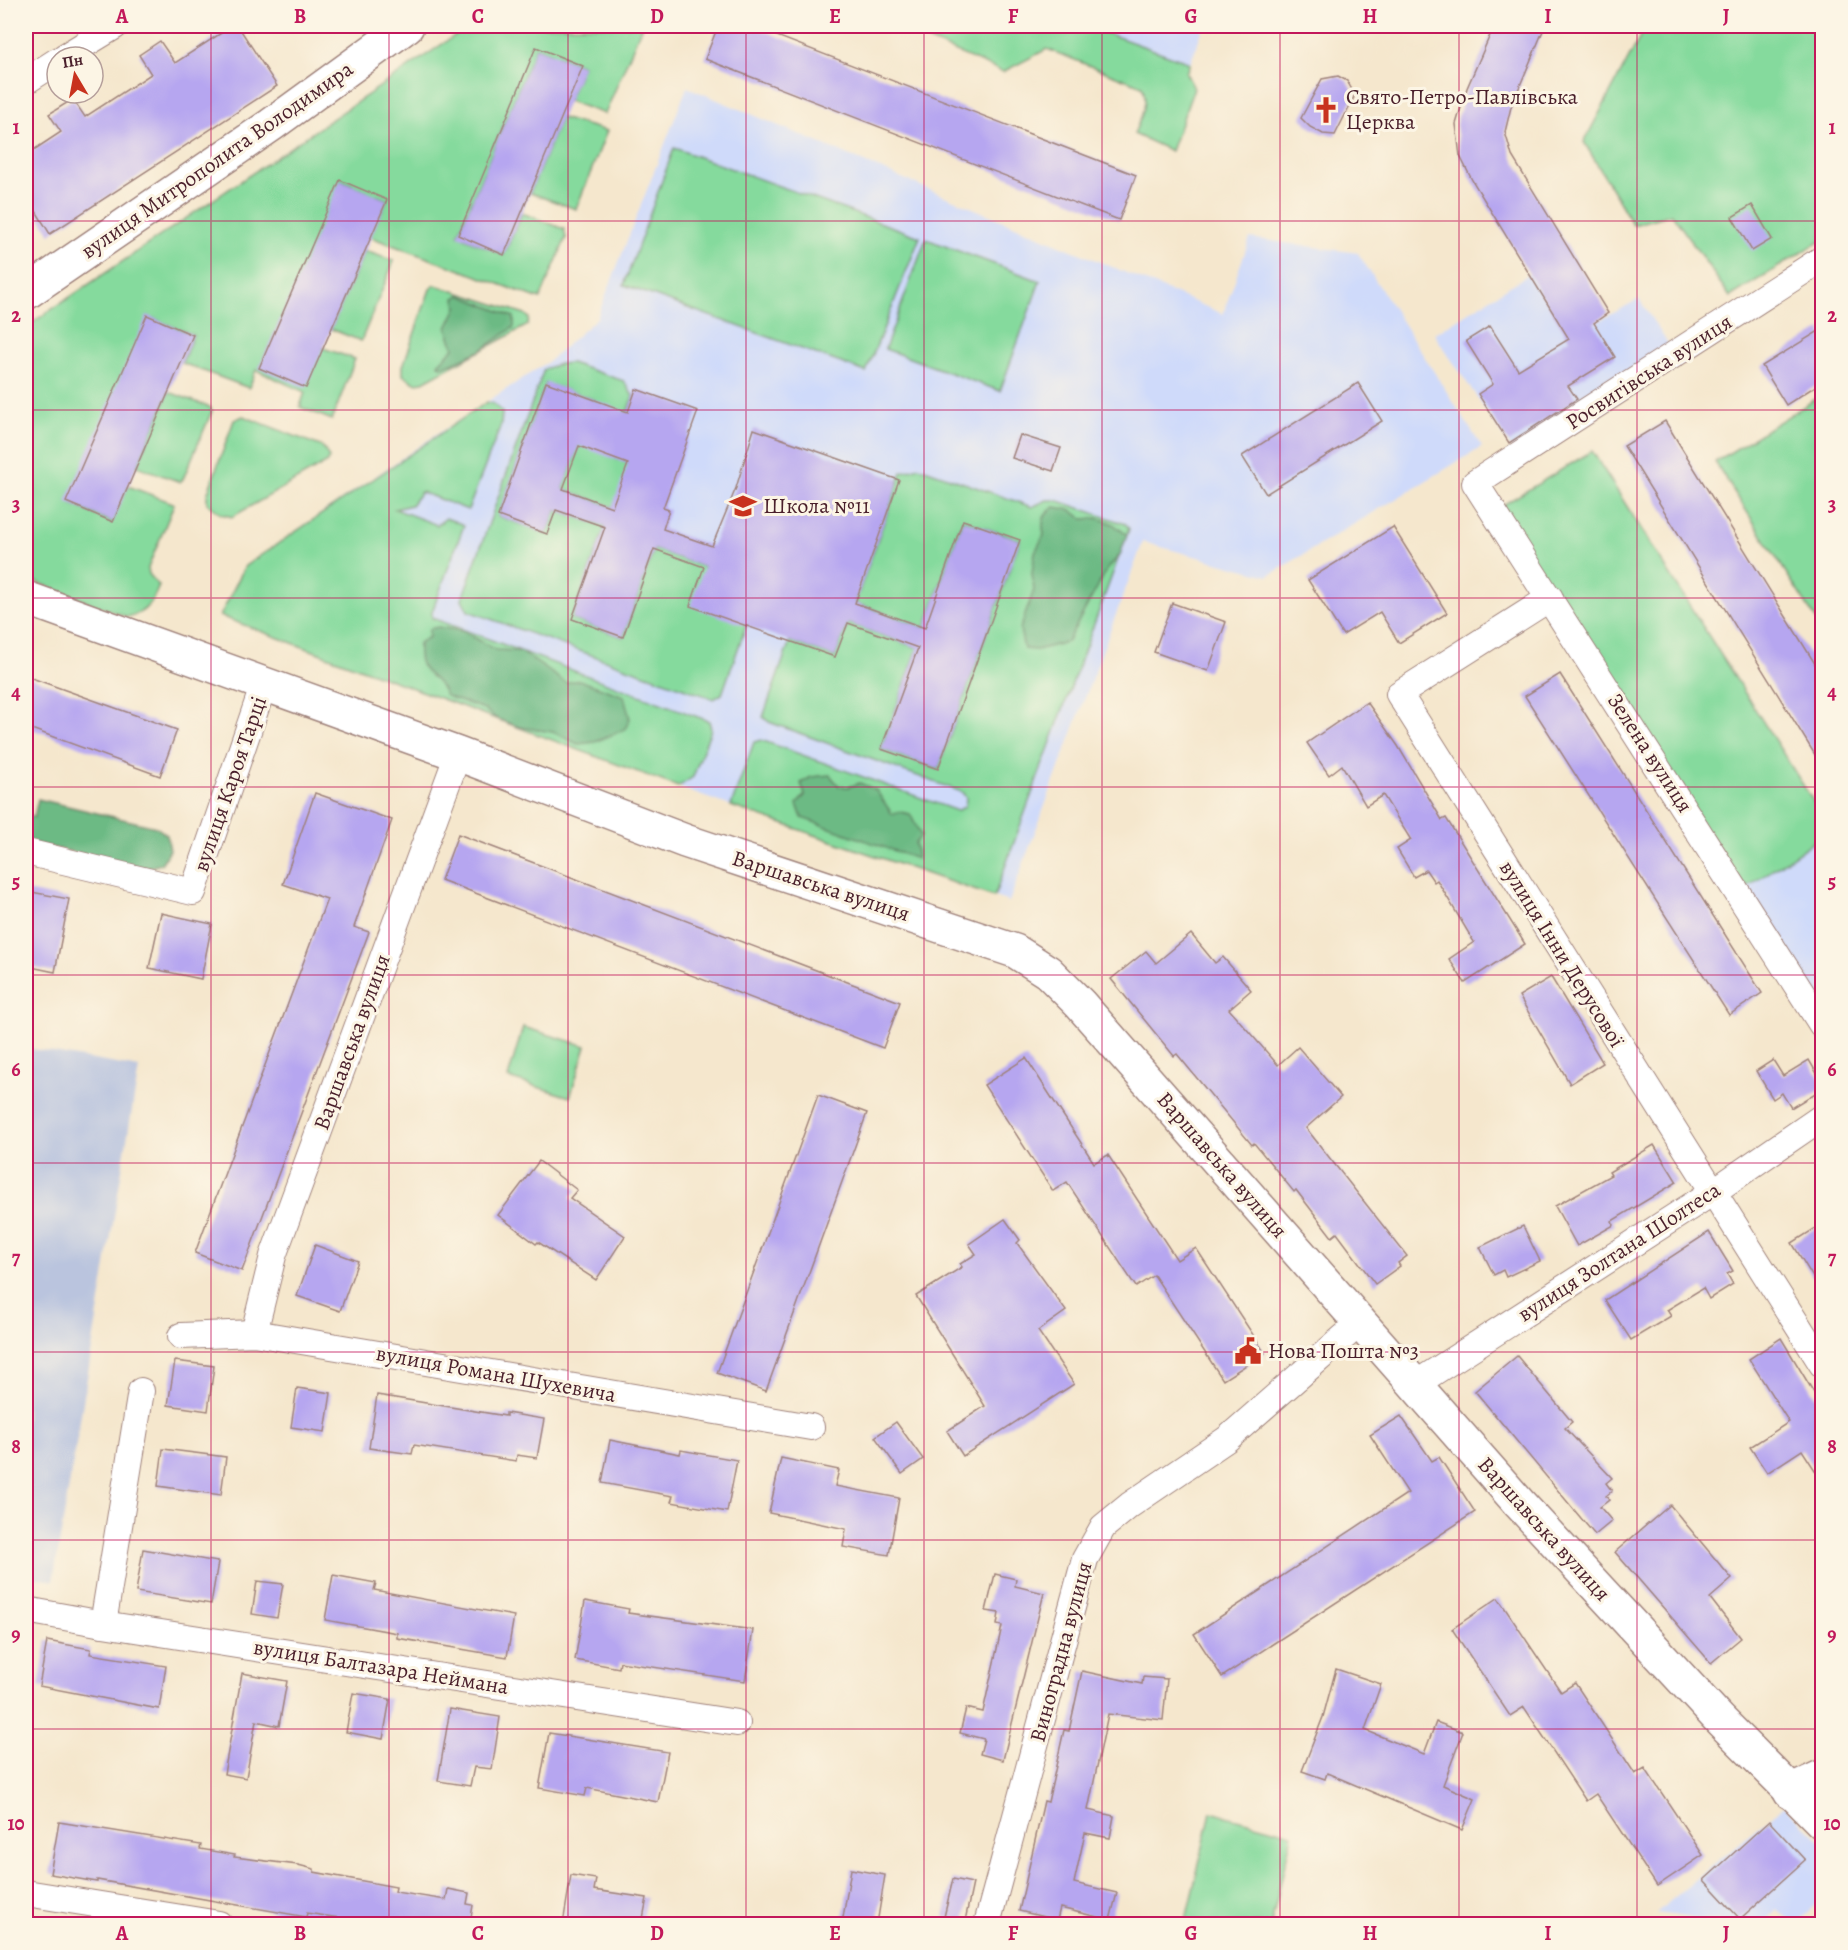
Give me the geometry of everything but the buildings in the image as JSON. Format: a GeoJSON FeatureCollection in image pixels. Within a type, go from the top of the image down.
{"type":"FeatureCollection","features":[{"type":"Feature","properties":{"kind":"street"},"geometry":{"type":"LineString","coordinates":[[84,45],[115,26]]}},
{"type":"Feature","properties":{"kind":"street","name":"вулиця Митрополита Володимира"},"geometry":{"type":"LineString","coordinates":[[26,293],[271,125],[407,26]]}},
{"type":"Feature","properties":{"kind":"street"},"geometry":{"type":"LineString","coordinates":[[26,81],[45,69]]}},
{"type":"Feature","properties":{"kind":"street","name":"Росвигівська вулиця"},"geometry":{"type":"LineString","coordinates":[[1475,483],[1822,259]]}},
{"type":"Feature","properties":{"kind":"street","name":"Зелена вулиця"},"geometry":{"type":"LineString","coordinates":[[1475,483],[1822,1024]]}},
{"type":"Feature","properties":{"kind":"street","name":"Варшавська вулиця"},"geometry":{"type":"LineString","coordinates":[[26,598],[458,754],[685,841],[1015,951],[1048,972],[1080,1004],[1527,1512],[1720,1720],[1822,1822]]}},
{"type":"Feature","properties":{"kind":"street","name":"вулиця Інни Дерусової"},"geometry":{"type":"LineString","coordinates":[[1550,598],[1399,694],[1822,1364]]}},
{"type":"Feature","properties":{"kind":"street","name":"вулиця Кароя Тарці"},"geometry":{"type":"LineString","coordinates":[[26,852],[193,892],[264,684]]}},
{"type":"Feature","properties":{"kind":"street","name":"Варшавська вулиця"},"geometry":{"type":"LineString","coordinates":[[254,1333],[273,1256],[458,754]]}},
{"type":"Feature","properties":{"kind":"street","name":"вулиця Золтана Шолтеса"},"geometry":{"type":"LineString","coordinates":[[1414,1385],[1713,1192],[1822,1117]]}},
{"type":"Feature","properties":{"kind":"street","name":"Виноградна вулиця"},"geometry":{"type":"LineString","coordinates":[[987,1924],[1085,1559],[1103,1527],[1130,1505],[1227,1439],[1361,1322]]}},
{"type":"Feature","properties":{"kind":"street","name":"вулиця Романа Шухевича"},"geometry":{"type":"LineString","coordinates":[[181,1336],[254,1333],[811,1427]]}},
{"type":"Feature","properties":{"kind":"street"},"geometry":{"type":"LineString","coordinates":[[103,1624],[141,1391]]}},
{"type":"Feature","properties":{"kind":"street","name":"вулиця Балтазара Неймана"},"geometry":{"type":"LineString","coordinates":[[26,1610],[737,1723]]}},
{"type":"Feature","properties":{"kind":"street"},"geometry":{"type":"LineString","coordinates":[[1790,1792],[1822,1777]]}},
{"type":"Feature","properties":{"kind":"street"},"geometry":{"type":"LineString","coordinates":[[26,1893],[219,1924]]}},
{"type":"Feature","properties":{"kind":"shaded area"},"geometry":{"type":"Polygon","coordinates":[[[1087,26],[1204,26],[1190,63],[1087,26]]]}},
{"type":"Feature","properties":{"kind":"shaded area","name":"Школа №11"},"geometry":{"type":"Polygon","coordinates":[[[687,87],[1223,314],[1250,238],[1358,253],[1482,447],[1268,576],[1143,542],[1009,902],[702,796],[220,616],[245,566],[428,440],[548,362],[597,318],[687,87]],[[1020,435],[1012,457],[1053,471],[1060,448],[1020,435]]]}},
{"type":"Feature","properties":{"kind":"shaded area"},"geometry":{"type":"Polygon","coordinates":[[[1529,274],[1568,338],[1639,299],[1670,347],[1512,449],[1434,334],[1529,274]]]}},
{"type":"Feature","properties":{"kind":"shaded area"},"geometry":{"type":"Polygon","coordinates":[[[1822,836],[1822,1025],[1740,892],[1822,836]]]}},
{"type":"Feature","properties":{"kind":"shaded area"},"geometry":{"type":"Polygon","coordinates":[[[26,1048],[139,1068],[53,1581],[26,1576],[26,1048]]]}},
{"type":"Feature","properties":{"kind":"shaded area"},"geometry":{"type":"Polygon","coordinates":[[[1784,1806],[1822,1842],[1822,1898],[1796,1924],[1777,1909],[1762,1924],[1737,1924],[1656,1913],[1784,1806]]]}},
{"type":"Feature","properties":{"kind":"green space"},"geometry":{"type":"Polygon","coordinates":[[[469,26],[642,26],[605,114],[568,101],[583,66],[536,47],[458,235],[504,255],[522,213],[564,229],[566,238],[540,299],[370,237],[387,200],[341,180],[260,367],[323,348],[355,359],[332,420],[300,407],[305,392],[256,370],[249,388],[182,363],[193,335],[148,316],[67,502],[112,522],[128,486],[173,503],[148,568],[149,574],[159,586],[144,610],[127,617],[26,578],[26,327],[469,26]]]}},
{"type":"Feature","properties":{"kind":"green space"},"geometry":{"type":"Polygon","coordinates":[[[895,26],[1087,26],[1190,63],[1186,73],[1194,88],[1171,151],[1134,134],[1145,104],[1142,86],[1047,49],[1003,72],[895,26]]]}},
{"type":"Feature","properties":{"kind":"green space"},"geometry":{"type":"Polygon","coordinates":[[[1646,26],[1822,26],[1822,240],[1730,297],[1672,214],[1633,225],[1584,142],[1646,26]]]}},
{"type":"Feature","properties":{"kind":"green space"},"geometry":{"type":"Polygon","coordinates":[[[561,118],[607,131],[576,209],[530,193],[561,118]]]}},
{"type":"Feature","properties":{"kind":"green space"},"geometry":{"type":"Polygon","coordinates":[[[674,148],[920,237],[866,372],[624,285],[674,148]]]}},
{"type":"Feature","properties":{"kind":"green space"},"geometry":{"type":"Polygon","coordinates":[[[926,239],[1040,281],[1000,391],[885,349],[926,239]]]}},
{"type":"Feature","properties":{"kind":"green space"},"geometry":{"type":"Polygon","coordinates":[[[365,251],[394,261],[361,341],[331,329],[365,251]]]}},
{"type":"Feature","properties":{"kind":"green space"},"geometry":{"type":"Polygon","coordinates":[[[435,285],[525,314],[529,318],[528,325],[423,382],[415,383],[403,375],[403,366],[430,289],[435,285]]]}},
{"type":"Feature","properties":{"kind":"green space"},"geometry":{"type":"Polygon","coordinates":[[[460,295],[514,317],[514,327],[480,351],[443,367],[438,364],[454,348],[447,328],[457,307],[455,298],[460,295]]]}},
{"type":"Feature","properties":{"kind":"green space"},"geometry":{"type":"Polygon","coordinates":[[[571,363],[624,381],[633,396],[611,457],[642,469],[612,507],[563,489],[595,400],[546,383],[498,516],[547,534],[556,510],[605,527],[572,619],[623,637],[654,549],[704,567],[746,626],[722,694],[714,699],[468,611],[462,599],[544,369],[571,363]]]}},
{"type":"Feature","properties":{"kind":"green space"},"geometry":{"type":"Polygon","coordinates":[[[169,392],[210,407],[212,411],[180,482],[137,466],[169,392]]]}},
{"type":"Feature","properties":{"kind":"green space"},"geometry":{"type":"Polygon","coordinates":[[[1822,395],[1822,629],[1715,462],[1822,395]]]}},
{"type":"Feature","properties":{"kind":"green space"},"geometry":{"type":"Polygon","coordinates":[[[487,402],[494,404],[502,412],[501,425],[468,510],[421,492],[411,505],[395,509],[437,525],[446,518],[464,525],[432,612],[432,618],[709,721],[711,729],[693,777],[678,787],[220,616],[245,566],[487,402]]]}},
{"type":"Feature","properties":{"kind":"green space"},"geometry":{"type":"Polygon","coordinates":[[[243,416],[323,447],[329,458],[326,463],[232,517],[221,514],[207,503],[207,495],[234,420],[243,416]]]}},
{"type":"Feature","properties":{"kind":"green space"},"geometry":{"type":"Polygon","coordinates":[[[1592,451],[1822,815],[1822,836],[1740,892],[1493,511],[1592,451]]]}},
{"type":"Feature","properties":{"kind":"green space"},"geometry":{"type":"Polygon","coordinates":[[[919,467],[1032,507],[1047,500],[1056,500],[1126,524],[1129,529],[994,897],[731,806],[754,742],[761,740],[957,811],[965,806],[966,798],[962,792],[769,722],[763,717],[790,641],[835,657],[848,623],[918,648],[881,749],[938,769],[1020,540],[963,520],[925,628],[855,603],[902,472],[919,467]]]}},
{"type":"Feature","properties":{"kind":"green space"},"geometry":{"type":"Polygon","coordinates":[[[1055,507],[1071,510],[1083,519],[1098,518],[1113,524],[1127,535],[1120,555],[1108,568],[1067,642],[1037,650],[1024,649],[1020,629],[1034,590],[1032,573],[1035,552],[1044,535],[1044,518],[1055,507]]]}},
{"type":"Feature","properties":{"kind":"green space"},"geometry":{"type":"Polygon","coordinates":[[[438,627],[463,631],[496,650],[520,651],[566,683],[579,680],[624,696],[630,719],[625,729],[595,742],[578,744],[553,732],[519,727],[497,719],[484,709],[446,696],[442,687],[423,668],[419,655],[419,643],[429,637],[429,629],[438,627]]]}},
{"type":"Feature","properties":{"kind":"green space"},"geometry":{"type":"Polygon","coordinates":[[[830,775],[839,786],[848,787],[860,783],[876,790],[892,814],[900,812],[910,814],[921,836],[915,843],[917,859],[802,818],[797,804],[805,795],[801,783],[811,777],[830,775]]]}},
{"type":"Feature","properties":{"kind":"green space"},"geometry":{"type":"Polygon","coordinates":[[[38,799],[156,827],[167,835],[170,850],[161,864],[147,868],[26,842],[26,815],[34,817],[38,799]]]}},
{"type":"Feature","properties":{"kind":"green space"},"geometry":{"type":"Polygon","coordinates":[[[523,1027],[586,1046],[570,1097],[508,1078],[523,1027]]]}},
{"type":"Feature","properties":{"kind":"green space"},"geometry":{"type":"Polygon","coordinates":[[[1211,1812],[1292,1834],[1271,1924],[1185,1924],[1211,1812]]]}},
{"type":"Feature","properties":{"kind":"place","name":"Свято-Петро-Павлівська Церква"},"geometry":{"type":"Point","coordinates":[1326,110]}},
{"type":"Feature","properties":{"kind":"place","name":"Школа №11"},"geometry":{"type":"Point","coordinates":[743,506]}},
{"type":"Feature","properties":{"kind":"place","name":"Нова Пошта №3"},"geometry":{"type":"Point","coordinates":[1248,1351]}}]}
